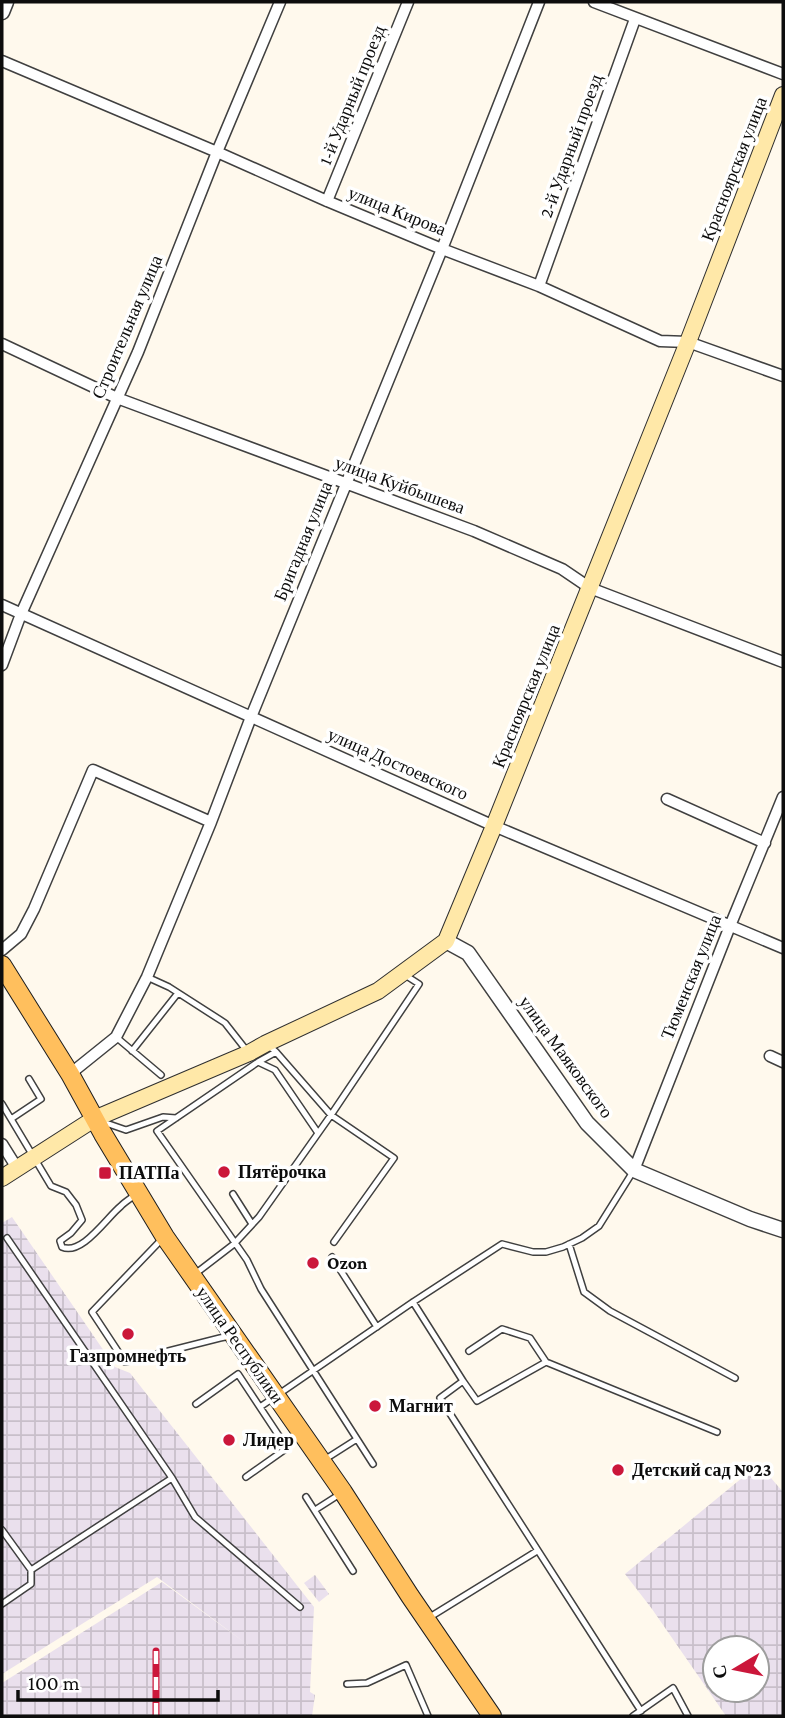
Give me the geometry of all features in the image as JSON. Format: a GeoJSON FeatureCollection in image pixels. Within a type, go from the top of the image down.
{"type":"FeatureCollection","features":[{"type":"Feature","properties":{"kind":"main road","name":"Красноярская улица"},"geometry":{"type":"LineString","coordinates":[[446,941],[590,589],[783,95]]}},
{"type":"Feature","properties":{"kind":"main road"},"geometry":{"type":"LineString","coordinates":[[2,1178],[94,1119],[254,1058],[378,991],[446,941]]}},
{"type":"Feature","properties":{"kind":"main road","name":"улица Республики"},"geometry":{"type":"LineString","coordinates":[[2,965],[70,1074],[164,1237],[343,1492],[492,1716]]}},
{"type":"Feature","properties":{"kind":"street"},"geometry":{"type":"LineString","coordinates":[[2,12],[6,2]]}},
{"type":"Feature","properties":{"kind":"street","name":"Строительная улица"},"geometry":{"type":"LineString","coordinates":[[2,665],[21,614],[138,352],[280,2]]}},
{"type":"Feature","properties":{"kind":"street","name":"1-й Ударный проезд"},"geometry":{"type":"LineString","coordinates":[[327,201],[408,2]]}},
{"type":"Feature","properties":{"kind":"street","name":"Бригадная улица"},"geometry":{"type":"LineString","coordinates":[[70,1074],[116,1037],[147,977],[442,249],[539,2]]}},
{"type":"Feature","properties":{"kind":"street"},"geometry":{"type":"LineString","coordinates":[[594,2],[783,74]]}},
{"type":"Feature","properties":{"kind":"street","name":"2-й Ударный проезд"},"geometry":{"type":"LineString","coordinates":[[539,286],[635,19]]}},
{"type":"Feature","properties":{"kind":"street","name":"улица Кирова"},"geometry":{"type":"LineString","coordinates":[[2,61],[327,201],[539,286],[660,341],[688,342],[783,376]]}},
{"type":"Feature","properties":{"kind":"street","name":"улица Куйбышева"},"geometry":{"type":"LineString","coordinates":[[2,344],[117,398],[474,531],[562,569],[590,589],[783,662]]}},
{"type":"Feature","properties":{"kind":"street","name":"улица Достоевского"},"geometry":{"type":"LineString","coordinates":[[2,605],[494,826],[783,948]]}},
{"type":"Feature","properties":{"kind":"street"},"geometry":{"type":"LineString","coordinates":[[2,950],[21,934],[34,909],[93,770],[211,822]]}},
{"type":"Feature","properties":{"kind":"street","name":"Тюменская улица"},"geometry":{"type":"LineString","coordinates":[[634,1170],[783,797]]}},
{"type":"Feature","properties":{"kind":"street"},"geometry":{"type":"LineString","coordinates":[[667,799],[765,843]]}},
{"type":"Feature","properties":{"kind":"street","name":"улица Маяковского"},"geometry":{"type":"LineString","coordinates":[[446,941],[468,953],[587,1123],[634,1170],[750,1219],[783,1230]]}},
{"type":"Feature","properties":{"kind":"street"},"geometry":{"type":"LineString","coordinates":[[770,1056],[783,1062]]}},
{"type":"Feature","properties":{"kind":"street"},"geometry":{"type":"LineString","coordinates":[[2,1144],[17,1168]]}},
{"type":"Feature","properties":{"kind":"lane"},"geometry":{"type":"LineString","coordinates":[[192,1276],[234,1244],[253,1224],[331,1115],[419,984],[403,973]]}},
{"type":"Feature","properties":{"kind":"lane"},"geometry":{"type":"LineString","coordinates":[[147,977],[225,1023],[254,1058],[275,1070],[318,1133]]}},
{"type":"Feature","properties":{"kind":"lane"},"geometry":{"type":"LineString","coordinates":[[132,1051],[178,993]]}},
{"type":"Feature","properties":{"kind":"lane"},"geometry":{"type":"LineString","coordinates":[[116,1037],[160,1075]]}},
{"type":"Feature","properties":{"kind":"lane"},"geometry":{"type":"LineString","coordinates":[[271,1048],[331,1115],[394,1158],[334,1242]]}},
{"type":"Feature","properties":{"kind":"lane"},"geometry":{"type":"LineString","coordinates":[[254,1058],[157,1130],[247,1260],[261,1289],[373,1464]]}},
{"type":"Feature","properties":{"kind":"lane"},"geometry":{"type":"LineString","coordinates":[[10,1119],[41,1099],[29,1079]]}},
{"type":"Feature","properties":{"kind":"lane"},"geometry":{"type":"LineString","coordinates":[[2,1104],[51,1185],[66,1192],[76,1205],[82,1220],[60,1241],[62,1247],[68,1250],[78,1247],[120,1206],[138,1194]]}},
{"type":"Feature","properties":{"kind":"lane"},"geometry":{"type":"LineString","coordinates":[[94,1119],[126,1130],[163,1117],[176,1118]]}},
{"type":"Feature","properties":{"kind":"lane"},"geometry":{"type":"LineString","coordinates":[[260,1407],[502,1244],[533,1252],[545,1252],[582,1238],[599,1226],[634,1170]]}},
{"type":"Feature","properties":{"kind":"lane"},"geometry":{"type":"LineString","coordinates":[[233,1194],[253,1224]]}},
{"type":"Feature","properties":{"kind":"lane"},"geometry":{"type":"LineString","coordinates":[[164,1237],[92,1312],[125,1362],[232,1336]]}},
{"type":"Feature","properties":{"kind":"lane"},"geometry":{"type":"LineString","coordinates":[[7,1238],[172,1478],[195,1517],[300,1607]]}},
{"type":"Feature","properties":{"kind":"lane"},"geometry":{"type":"LineString","coordinates":[[569,1244],[584,1292],[610,1311],[735,1378]]}},
{"type":"Feature","properties":{"kind":"lane"},"geometry":{"type":"LineString","coordinates":[[332,1257],[377,1327]]}},
{"type":"Feature","properties":{"kind":"lane"},"geometry":{"type":"LineString","coordinates":[[413,1302],[477,1401],[546,1362]]}},
{"type":"Feature","properties":{"kind":"lane"},"geometry":{"type":"LineString","coordinates":[[469,1351],[502,1329],[530,1338],[546,1362],[717,1432]]}},
{"type":"Feature","properties":{"kind":"lane"},"geometry":{"type":"LineString","coordinates":[[196,1404],[238,1374],[287,1448],[246,1477]]}},
{"type":"Feature","properties":{"kind":"lane"},"geometry":{"type":"LineString","coordinates":[[463,1381],[440,1398],[641,1710]]}},
{"type":"Feature","properties":{"kind":"lane"},"geometry":{"type":"LineString","coordinates":[[321,1462],[357,1439]]}},
{"type":"Feature","properties":{"kind":"lane"},"geometry":{"type":"LineString","coordinates":[[31,1570],[172,1478]]}},
{"type":"Feature","properties":{"kind":"lane"},"geometry":{"type":"LineString","coordinates":[[315,1510],[343,1492]]}},
{"type":"Feature","properties":{"kind":"lane"},"geometry":{"type":"LineString","coordinates":[[306,1497],[353,1571]]}},
{"type":"Feature","properties":{"kind":"lane"},"geometry":{"type":"LineString","coordinates":[[2,1530],[31,1570],[31,1584],[2,1604]]}},
{"type":"Feature","properties":{"kind":"lane"},"geometry":{"type":"LineString","coordinates":[[426,1620],[537,1551]]}},
{"type":"Feature","properties":{"kind":"lane"},"geometry":{"type":"LineString","coordinates":[[347,1685],[367,1683],[406,1665],[428,1716]]}},
{"type":"Feature","properties":{"kind":"lane"},"geometry":{"type":"LineString","coordinates":[[633,1716],[673,1688],[688,1716]]}},
{"type":"Feature","properties":{"kind":"shaded area"},"geometry":{"type":"Polygon","coordinates":[[[12,1217],[115,1367],[130,1373],[314,1607],[310,1692],[315,1695],[312,1716],[2,1716],[2,1683],[162,1582],[248,1645],[157,1577],[2,1674],[2,1223],[12,1217]]]}},
{"type":"Feature","properties":{"kind":"shaded area"},"geometry":{"type":"Polygon","coordinates":[[[759,1464],[783,1492],[783,1716],[726,1716],[718,1704],[771,1704],[771,1634],[701,1634],[701,1680],[625,1574],[759,1464]]]}},
{"type":"Feature","properties":{"kind":"shaded area"},"geometry":{"type":"Polygon","coordinates":[[[315,1575],[329,1594],[319,1602],[304,1583],[315,1575]]]}},
{"type":"Feature","properties":{"kind":"railway"},"geometry":{"type":"LineString","coordinates":[[156,1651],[156,1716]]}},
{"type":"Feature","properties":{"kind":"place","name":"Пятёрочка"},"geometry":{"type":"Point","coordinates":[224,1172]}},
{"type":"Feature","properties":{"kind":"place","name":"ПАТПа"},"geometry":{"type":"Point","coordinates":[105,1173]}},
{"type":"Feature","properties":{"kind":"place","name":"Ozon"},"geometry":{"type":"Point","coordinates":[313,1263]}},
{"type":"Feature","properties":{"kind":"place","name":"Газпромнефть"},"geometry":{"type":"Point","coordinates":[128,1334]}},
{"type":"Feature","properties":{"kind":"place","name":"Магнит"},"geometry":{"type":"Point","coordinates":[375,1406]}},
{"type":"Feature","properties":{"kind":"place","name":"Лидер"},"geometry":{"type":"Point","coordinates":[229,1440]}},
{"type":"Feature","properties":{"kind":"place","name":"Детский сад №23"},"geometry":{"type":"Point","coordinates":[618,1470]}}]}
